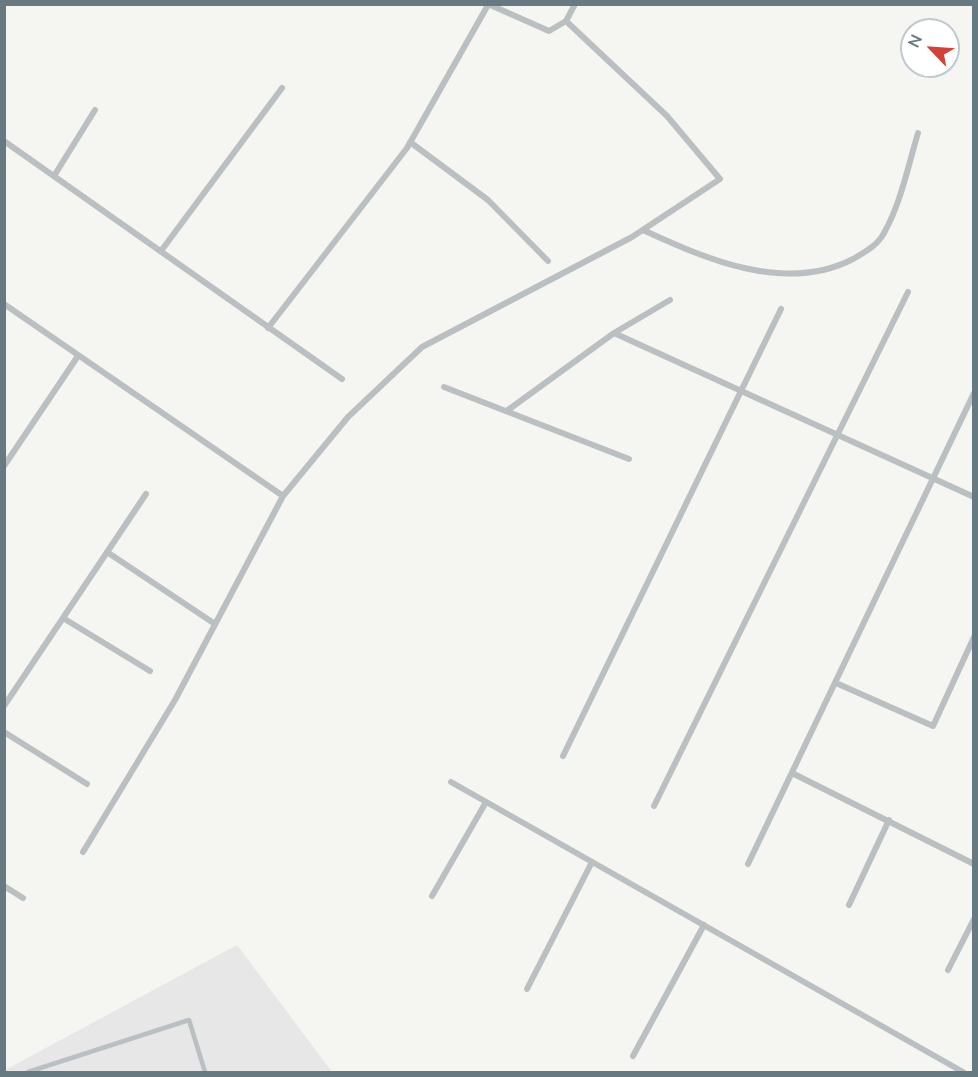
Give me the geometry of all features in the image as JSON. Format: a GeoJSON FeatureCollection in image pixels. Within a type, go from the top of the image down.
{"type":"FeatureCollection","features":[{"type":"Feature","properties":{"kind":"street"},"geometry":{"type":"LineString","coordinates":[[268,328],[410,142],[488,5],[549,32],[566,21],[575,4]]}},
{"type":"Feature","properties":{"kind":"street"},"geometry":{"type":"LineString","coordinates":[[83,852],[176,700],[283,496],[348,417],[422,347],[643,230],[720,180],[667,116],[566,21]]}},
{"type":"Feature","properties":{"kind":"street"},"geometry":{"type":"LineString","coordinates":[[161,251],[282,88]]}},
{"type":"Feature","properties":{"kind":"street"},"geometry":{"type":"LineString","coordinates":[[54,176],[95,110]]}},
{"type":"Feature","properties":{"kind":"street"},"geometry":{"type":"LineString","coordinates":[[643,230],[730,263],[775,274],[814,273],[845,263],[867,251],[884,234],[897,202],[918,133]]}},
{"type":"Feature","properties":{"kind":"street"},"geometry":{"type":"LineString","coordinates":[[4,141],[342,379]]}},
{"type":"Feature","properties":{"kind":"street"},"geometry":{"type":"LineString","coordinates":[[410,142],[488,200],[548,261]]}},
{"type":"Feature","properties":{"kind":"street"},"geometry":{"type":"LineString","coordinates":[[654,806],[908,292]]}},
{"type":"Feature","properties":{"kind":"street"},"geometry":{"type":"LineString","coordinates":[[508,410],[614,333],[670,300]]}},
{"type":"Feature","properties":{"kind":"street"},"geometry":{"type":"LineString","coordinates":[[4,304],[283,496]]}},
{"type":"Feature","properties":{"kind":"street"},"geometry":{"type":"LineString","coordinates":[[563,756],[743,392],[781,309]]}},
{"type":"Feature","properties":{"kind":"street"},"geometry":{"type":"LineString","coordinates":[[614,333],[974,497]]}},
{"type":"Feature","properties":{"kind":"street"},"geometry":{"type":"LineString","coordinates":[[4,466],[78,356]]}},
{"type":"Feature","properties":{"kind":"street"},"geometry":{"type":"LineString","coordinates":[[444,387],[629,459]]}},
{"type":"Feature","properties":{"kind":"street"},"geometry":{"type":"LineString","coordinates":[[748,864],[974,393]]}},
{"type":"Feature","properties":{"kind":"street"},"geometry":{"type":"LineString","coordinates":[[4,706],[146,494]]}},
{"type":"Feature","properties":{"kind":"street"},"geometry":{"type":"LineString","coordinates":[[107,552],[215,624]]}},
{"type":"Feature","properties":{"kind":"street"},"geometry":{"type":"LineString","coordinates":[[63,618],[150,671]]}},
{"type":"Feature","properties":{"kind":"street"},"geometry":{"type":"LineString","coordinates":[[836,683],[933,726],[974,637]]}},
{"type":"Feature","properties":{"kind":"street"},"geometry":{"type":"LineString","coordinates":[[966,653],[974,655]]}},
{"type":"Feature","properties":{"kind":"street"},"geometry":{"type":"LineString","coordinates":[[4,732],[87,784]]}},
{"type":"Feature","properties":{"kind":"street"},"geometry":{"type":"LineString","coordinates":[[792,773],[974,864]]}},
{"type":"Feature","properties":{"kind":"street"},"geometry":{"type":"LineString","coordinates":[[452,782],[963,1072]]}},
{"type":"Feature","properties":{"kind":"street"},"geometry":{"type":"LineString","coordinates":[[432,896],[486,802]]}},
{"type":"Feature","properties":{"kind":"street"},"geometry":{"type":"LineString","coordinates":[[849,905],[889,820]]}},
{"type":"Feature","properties":{"kind":"street"},"geometry":{"type":"LineString","coordinates":[[527,989],[592,862]]}},
{"type":"Feature","properties":{"kind":"street"},"geometry":{"type":"LineString","coordinates":[[4,886],[23,898]]}},
{"type":"Feature","properties":{"kind":"street"},"geometry":{"type":"LineString","coordinates":[[948,970],[974,920]]}},
{"type":"Feature","properties":{"kind":"street"},"geometry":{"type":"LineString","coordinates":[[633,1056],[704,926]]}},
{"type":"Feature","properties":{"kind":"lane"},"geometry":{"type":"LineString","coordinates":[[28,1072],[189,1020],[205,1072]]}},
{"type":"Feature","properties":{"kind":"shaded area"},"geometry":{"type":"Polygon","coordinates":[[[237,945],[332,1072],[5,1072],[5,1070],[237,945]]]}}]}
